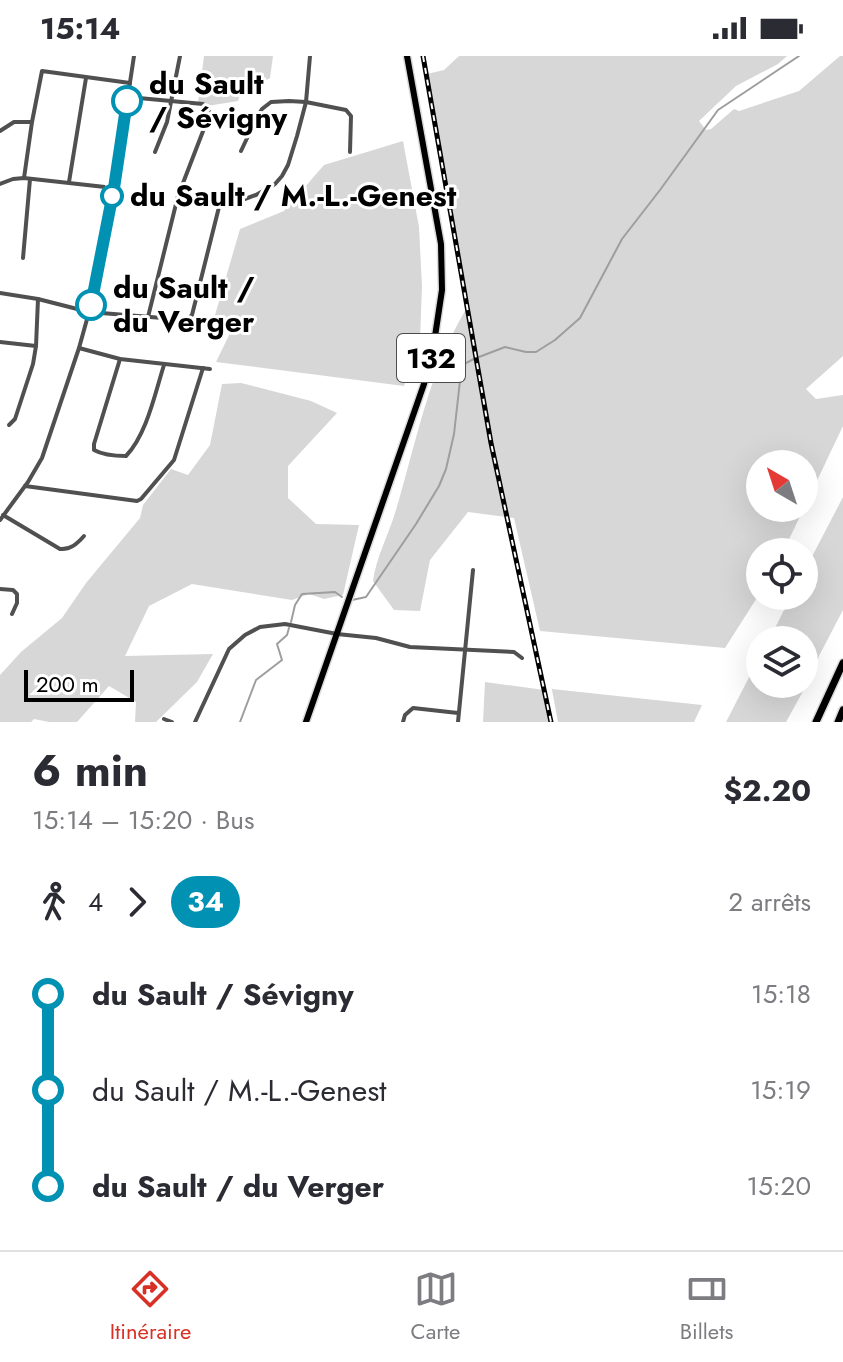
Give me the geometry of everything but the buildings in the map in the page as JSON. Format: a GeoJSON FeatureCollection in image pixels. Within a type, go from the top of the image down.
{"type":"FeatureCollection","features":[{"type":"Feature","properties":{"kind":"highway"},"geometry":{"type":"LineString","coordinates":[[816,722],[843,663]]}},
{"type":"Feature","properties":{"kind":"highway"},"geometry":{"type":"LineString","coordinates":[[838,722],[843,710]]}},
{"type":"Feature","properties":{"kind":"main road","name":"132"},"geometry":{"type":"LineString","coordinates":[[306,722],[424,384],[434,343],[442,290],[441,244],[407,56]]}},
{"type":"Feature","properties":{"kind":"street"},"geometry":{"type":"LineString","coordinates":[[84,536],[72,547],[60,549],[2,518],[42,458],[79,348],[114,188],[134,56]]}},
{"type":"Feature","properties":{"kind":"street"},"geometry":{"type":"LineString","coordinates":[[155,152],[167,122],[180,56]]}},
{"type":"Feature","properties":{"kind":"street"},"geometry":{"type":"LineString","coordinates":[[178,196],[220,203],[242,200],[266,191],[282,176],[306,102],[310,56]]}},
{"type":"Feature","properties":{"kind":"street"},"geometry":{"type":"LineString","coordinates":[[23,258],[32,122],[42,71],[130,83]]}},
{"type":"Feature","properties":{"kind":"street"},"geometry":{"type":"LineString","coordinates":[[69,182],[86,77]]}},
{"type":"Feature","properties":{"kind":"street"},"geometry":{"type":"LineString","coordinates":[[128,97],[203,104],[210,113],[178,196],[148,317]]}},
{"type":"Feature","properties":{"kind":"street"},"geometry":{"type":"LineString","coordinates":[[241,151],[257,117],[267,104],[278,101],[306,102],[346,110],[351,116],[350,152]]}},
{"type":"Feature","properties":{"kind":"street"},"geometry":{"type":"LineString","coordinates":[[0,131],[14,122],[32,122]]}},
{"type":"Feature","properties":{"kind":"street"},"geometry":{"type":"LineString","coordinates":[[0,184],[13,179],[27,179],[114,188]]}},
{"type":"Feature","properties":{"kind":"street"},"geometry":{"type":"LineString","coordinates":[[0,293],[89,312],[187,320],[192,315],[220,203]]}},
{"type":"Feature","properties":{"kind":"street"},"geometry":{"type":"LineString","coordinates":[[9,425],[15,419],[28,383],[36,346],[38,299]]}},
{"type":"Feature","properties":{"kind":"street"},"geometry":{"type":"LineString","coordinates":[[0,342],[36,346]]}},
{"type":"Feature","properties":{"kind":"street"},"geometry":{"type":"LineString","coordinates":[[79,348],[120,359],[210,369]]}},
{"type":"Feature","properties":{"kind":"street"},"geometry":{"type":"LineString","coordinates":[[120,359],[94,444],[97,452],[119,456],[126,456],[135,447],[164,365]]}},
{"type":"Feature","properties":{"kind":"street"},"geometry":{"type":"LineString","coordinates":[[25,486],[137,501],[141,499],[174,460],[203,368]]}},
{"type":"Feature","properties":{"kind":"street"},"geometry":{"type":"LineString","coordinates":[[458,722],[473,570]]}},
{"type":"Feature","properties":{"kind":"street"},"geometry":{"type":"LineString","coordinates":[[0,589],[13,590],[17,594],[12,614]]}},
{"type":"Feature","properties":{"kind":"street"},"geometry":{"type":"LineString","coordinates":[[195,722],[229,649],[260,627],[285,624],[376,638],[410,647],[514,652],[522,658]]}},
{"type":"Feature","properties":{"kind":"street"},"geometry":{"type":"LineString","coordinates":[[403,722],[405,715],[413,708],[458,713]]}},
{"type":"Feature","properties":{"kind":"street"},"geometry":{"type":"LineString","coordinates":[[164,719],[172,722]]}},
{"type":"Feature","properties":{"kind":"shaded area"},"geometry":{"type":"Polygon","coordinates":[[[204,56],[273,56],[270,78],[240,95],[238,101],[207,106],[198,103],[204,56]]]}},
{"type":"Feature","properties":{"kind":"shaded area"},"geometry":{"type":"Polygon","coordinates":[[[459,56],[787,56],[736,86],[699,121],[706,130],[734,109],[739,111],[799,91],[843,56],[843,356],[806,389],[816,399],[843,395],[843,426],[818,479],[818,450],[746,450],[746,522],[797,522],[790,538],[746,538],[746,610],[749,610],[725,648],[540,631],[514,518],[468,512],[430,560],[420,611],[394,610],[373,581],[377,563],[442,358],[465,311],[470,309],[427,74],[444,70],[459,56]]]}},
{"type":"Feature","properties":{"kind":"shaded area"},"geometry":{"type":"Polygon","coordinates":[[[403,141],[419,227],[422,287],[420,339],[404,386],[216,362],[235,323],[213,322],[240,229],[284,211],[324,165],[403,141]]]}},
{"type":"Feature","properties":{"kind":"shaded area"},"geometry":{"type":"Polygon","coordinates":[[[241,383],[311,401],[337,413],[288,466],[288,498],[316,524],[359,525],[343,595],[324,599],[309,594],[292,600],[192,584],[149,606],[125,656],[213,654],[197,682],[156,722],[135,722],[136,702],[109,686],[77,722],[34,719],[31,722],[0,722],[0,675],[21,652],[62,618],[86,583],[140,518],[143,505],[171,469],[188,475],[210,445],[222,384],[241,383]]]}},
{"type":"Feature","properties":{"kind":"shaded area"},"geometry":{"type":"Polygon","coordinates":[[[843,497],[843,610],[818,659],[818,626],[776,626],[784,610],[818,610],[818,545],[843,497]]]}},
{"type":"Feature","properties":{"kind":"shaded area"},"geometry":{"type":"Polygon","coordinates":[[[485,682],[544,690],[551,722],[483,722],[485,682]]]}},
{"type":"Feature","properties":{"kind":"shaded area"},"geometry":{"type":"Polygon","coordinates":[[[746,683],[746,698],[799,698],[786,722],[726,722],[746,683]]]}},
{"type":"Feature","properties":{"kind":"shaded area"},"geometry":{"type":"Polygon","coordinates":[[[552,689],[702,705],[694,722],[558,722],[552,689]]]}},
{"type":"Feature","properties":{"kind":"waterway"},"geometry":{"type":"LineString","coordinates":[[479,357],[505,347],[536,352],[580,318],[622,239],[718,110],[799,56]]}},
{"type":"Feature","properties":{"kind":"waterway"},"geometry":{"type":"LineString","coordinates":[[352,600],[366,597],[439,486],[454,434],[461,372],[466,363],[474,359]]}},
{"type":"Feature","properties":{"kind":"waterway"},"geometry":{"type":"LineString","coordinates":[[291,622],[295,605],[302,594],[335,592],[342,597]]}},
{"type":"Feature","properties":{"kind":"waterway"},"geometry":{"type":"LineString","coordinates":[[240,722],[256,680],[282,660],[277,644],[287,635],[289,628]]}},
{"type":"Feature","properties":{"kind":"railway"},"geometry":{"type":"LineString","coordinates":[[423,56],[491,443],[551,722]]}},
{"type":"Feature","properties":{"kind":"bus line","name":"34"},"geometry":{"type":"LineString","coordinates":[[91,305],[127,101]]}},
{"type":"Feature","properties":{"kind":"place","name":"du Sault / Sévigny"},"geometry":{"type":"Point","coordinates":[127,101]}},
{"type":"Feature","properties":{"kind":"place","name":"du Sault / M.-L.-Genest"},"geometry":{"type":"Point","coordinates":[112,196]}},
{"type":"Feature","properties":{"kind":"place","name":"du Sault / du Verger"},"geometry":{"type":"Point","coordinates":[91,305]}}]}
